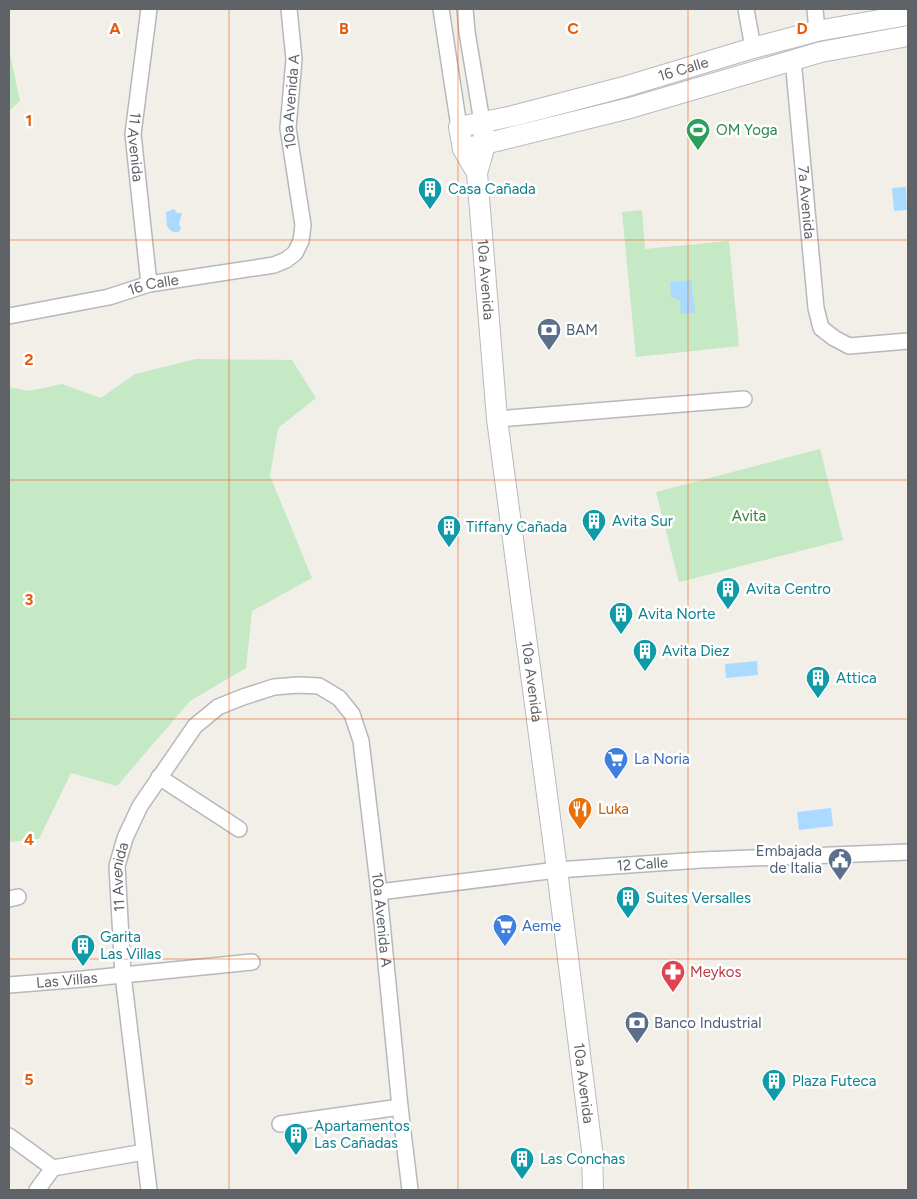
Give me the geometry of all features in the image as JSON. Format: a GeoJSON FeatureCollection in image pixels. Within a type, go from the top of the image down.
{"type":"FeatureCollection","features":[{"type":"Feature","properties":{"kind":"street","name":"11 Avenida"},"geometry":{"type":"LineString","coordinates":[[149,9],[133,134],[150,284]]}},
{"type":"Feature","properties":{"kind":"street","name":"10a Avenida A"},"geometry":{"type":"LineString","coordinates":[[288,9],[294,59],[288,128],[302,224],[301,241],[295,253]]}},
{"type":"Feature","properties":{"kind":"street","name":"10a Avenida"},"geometry":{"type":"LineString","coordinates":[[441,9],[463,149],[477,173]]}},
{"type":"Feature","properties":{"kind":"street","name":"10a Avenida"},"geometry":{"type":"LineString","coordinates":[[465,9],[485,145],[477,173],[497,419],[592,1150],[593,1190]]}},
{"type":"Feature","properties":{"kind":"street"},"geometry":{"type":"LineString","coordinates":[[746,9],[753,48]]}},
{"type":"Feature","properties":{"kind":"street"},"geometry":{"type":"LineString","coordinates":[[814,9],[817,31]]}},
{"type":"Feature","properties":{"kind":"street","name":"16 Calle"},"geometry":{"type":"LineString","coordinates":[[459,127],[624,87],[753,48],[817,31],[908,14]]}},
{"type":"Feature","properties":{"kind":"street","name":"16 Calle"},"geometry":{"type":"LineString","coordinates":[[463,149],[630,108],[820,52],[908,36]]}},
{"type":"Feature","properties":{"kind":"street","name":"7a Avenida"},"geometry":{"type":"LineString","coordinates":[[793,59],[816,308],[821,328],[834,338],[850,346],[908,342]]}},
{"type":"Feature","properties":{"kind":"street"},"geometry":{"type":"LineString","coordinates":[[479,200],[491,158],[500,148],[517,136]]}},
{"type":"Feature","properties":{"kind":"street","name":"16 Calle"},"geometry":{"type":"LineString","coordinates":[[9,316],[108,297],[150,284],[274,265],[286,260],[295,253]]}},
{"type":"Feature","properties":{"kind":"street"},"geometry":{"type":"LineString","coordinates":[[497,419],[744,399]]}},
{"type":"Feature","properties":{"kind":"street","name":"11 Avenida"},"geometry":{"type":"LineString","coordinates":[[148,1190],[123,975],[117,866],[125,838],[140,806],[195,726],[218,706],[274,687],[298,685]]}},
{"type":"Feature","properties":{"kind":"street","name":"10a Avenida A"},"geometry":{"type":"LineString","coordinates":[[298,685],[319,686],[339,698],[352,714],[361,742],[379,892],[410,1190]]}},
{"type":"Feature","properties":{"kind":"street"},"geometry":{"type":"LineString","coordinates":[[159,777],[239,829]]}},
{"type":"Feature","properties":{"kind":"street","name":"12 Calle"},"geometry":{"type":"LineString","coordinates":[[379,892],[557,870],[701,860],[908,852]]}},
{"type":"Feature","properties":{"kind":"street","name":"Las Villas"},"geometry":{"type":"LineString","coordinates":[[9,985],[252,962]]}},
{"type":"Feature","properties":{"kind":"street"},"geometry":{"type":"LineString","coordinates":[[280,1124],[400,1107]]}},
{"type":"Feature","properties":{"kind":"street"},"geometry":{"type":"LineString","coordinates":[[9,1136],[53,1168]]}},
{"type":"Feature","properties":{"kind":"street"},"geometry":{"type":"LineString","coordinates":[[36,1190],[53,1168],[144,1152]]}},
{"type":"Feature","properties":{"kind":"green space"},"geometry":{"type":"Polygon","coordinates":[[[9,49],[20,101],[9,111],[9,49]]]}},
{"type":"Feature","properties":{"kind":"green space"},"geometry":{"type":"Polygon","coordinates":[[[642,210],[645,249],[729,241],[739,346],[636,357],[622,212],[642,210]]]}},
{"type":"Feature","properties":{"kind":"green space"},"geometry":{"type":"Polygon","coordinates":[[[196,359],[292,360],[316,398],[278,428],[270,476],[312,578],[252,611],[246,668],[190,701],[117,786],[71,773],[39,839],[9,842],[9,387],[29,391],[62,384],[101,398],[135,374],[196,359]]]}},
{"type":"Feature","properties":{"kind":"green space","name":"Avita"},"geometry":{"type":"Polygon","coordinates":[[[820,449],[843,540],[679,582],[656,492],[820,449]]]}},
{"type":"Feature","properties":{"kind":"water"},"geometry":{"type":"Polygon","coordinates":[[[906,187],[907,210],[894,211],[892,188],[906,187]]]}},
{"type":"Feature","properties":{"kind":"water"},"geometry":{"type":"Polygon","coordinates":[[[174,209],[177,213],[182,213],[179,224],[181,228],[180,231],[176,232],[171,231],[167,226],[166,212],[174,209]]]}},
{"type":"Feature","properties":{"kind":"water"},"geometry":{"type":"Polygon","coordinates":[[[691,280],[695,313],[681,314],[680,301],[671,296],[670,282],[691,280]]]}},
{"type":"Feature","properties":{"kind":"water"},"geometry":{"type":"Polygon","coordinates":[[[757,661],[758,675],[726,678],[725,664],[757,661]]]}},
{"type":"Feature","properties":{"kind":"water"},"geometry":{"type":"Polygon","coordinates":[[[831,808],[833,826],[799,830],[797,812],[831,808]]]}},
{"type":"Feature","properties":{"kind":"place","name":"OM Yoga"},"geometry":{"type":"Point","coordinates":[698,151]}},
{"type":"Feature","properties":{"kind":"place","name":"Casa Cañada"},"geometry":{"type":"Point","coordinates":[430,210]}},
{"type":"Feature","properties":{"kind":"place","name":"BAM"},"geometry":{"type":"Point","coordinates":[549,351]}},
{"type":"Feature","properties":{"kind":"place","name":"Avita Sur"},"geometry":{"type":"Point","coordinates":[594,542]}},
{"type":"Feature","properties":{"kind":"place","name":"Tiffany Cañada"},"geometry":{"type":"Point","coordinates":[449,548]}},
{"type":"Feature","properties":{"kind":"place","name":"Avita Centro"},"geometry":{"type":"Point","coordinates":[728,610]}},
{"type":"Feature","properties":{"kind":"place","name":"Avita Norte"},"geometry":{"type":"Point","coordinates":[621,635]}},
{"type":"Feature","properties":{"kind":"place","name":"Avita Diez"},"geometry":{"type":"Point","coordinates":[645,672]}},
{"type":"Feature","properties":{"kind":"place","name":"Attica"},"geometry":{"type":"Point","coordinates":[818,699]}},
{"type":"Feature","properties":{"kind":"place","name":"La Noria"},"geometry":{"type":"Point","coordinates":[616,780]}},
{"type":"Feature","properties":{"kind":"place","name":"Luka"},"geometry":{"type":"Point","coordinates":[580,830]}},
{"type":"Feature","properties":{"kind":"place","name":"Embajada de Italia"},"geometry":{"type":"Point","coordinates":[840,881]}},
{"type":"Feature","properties":{"kind":"place","name":"Suites Versalles"},"geometry":{"type":"Point","coordinates":[628,919]}},
{"type":"Feature","properties":{"kind":"place","name":"Aeme"},"geometry":{"type":"Point","coordinates":[505,947]}},
{"type":"Feature","properties":{"kind":"place","name":"Garita Las Villas"},"geometry":{"type":"Point","coordinates":[83,967]}},
{"type":"Feature","properties":{"kind":"place","name":"Meykos"},"geometry":{"type":"Point","coordinates":[673,993]}},
{"type":"Feature","properties":{"kind":"place","name":"Banco Industrial"},"geometry":{"type":"Point","coordinates":[637,1044]}},
{"type":"Feature","properties":{"kind":"place","name":"Plaza Futeca"},"geometry":{"type":"Point","coordinates":[774,1102]}},
{"type":"Feature","properties":{"kind":"place","name":"Apartamentos Las Cañadas"},"geometry":{"type":"Point","coordinates":[296,1156]}},
{"type":"Feature","properties":{"kind":"place","name":"Las Conchas"},"geometry":{"type":"Point","coordinates":[522,1180]}}]}
